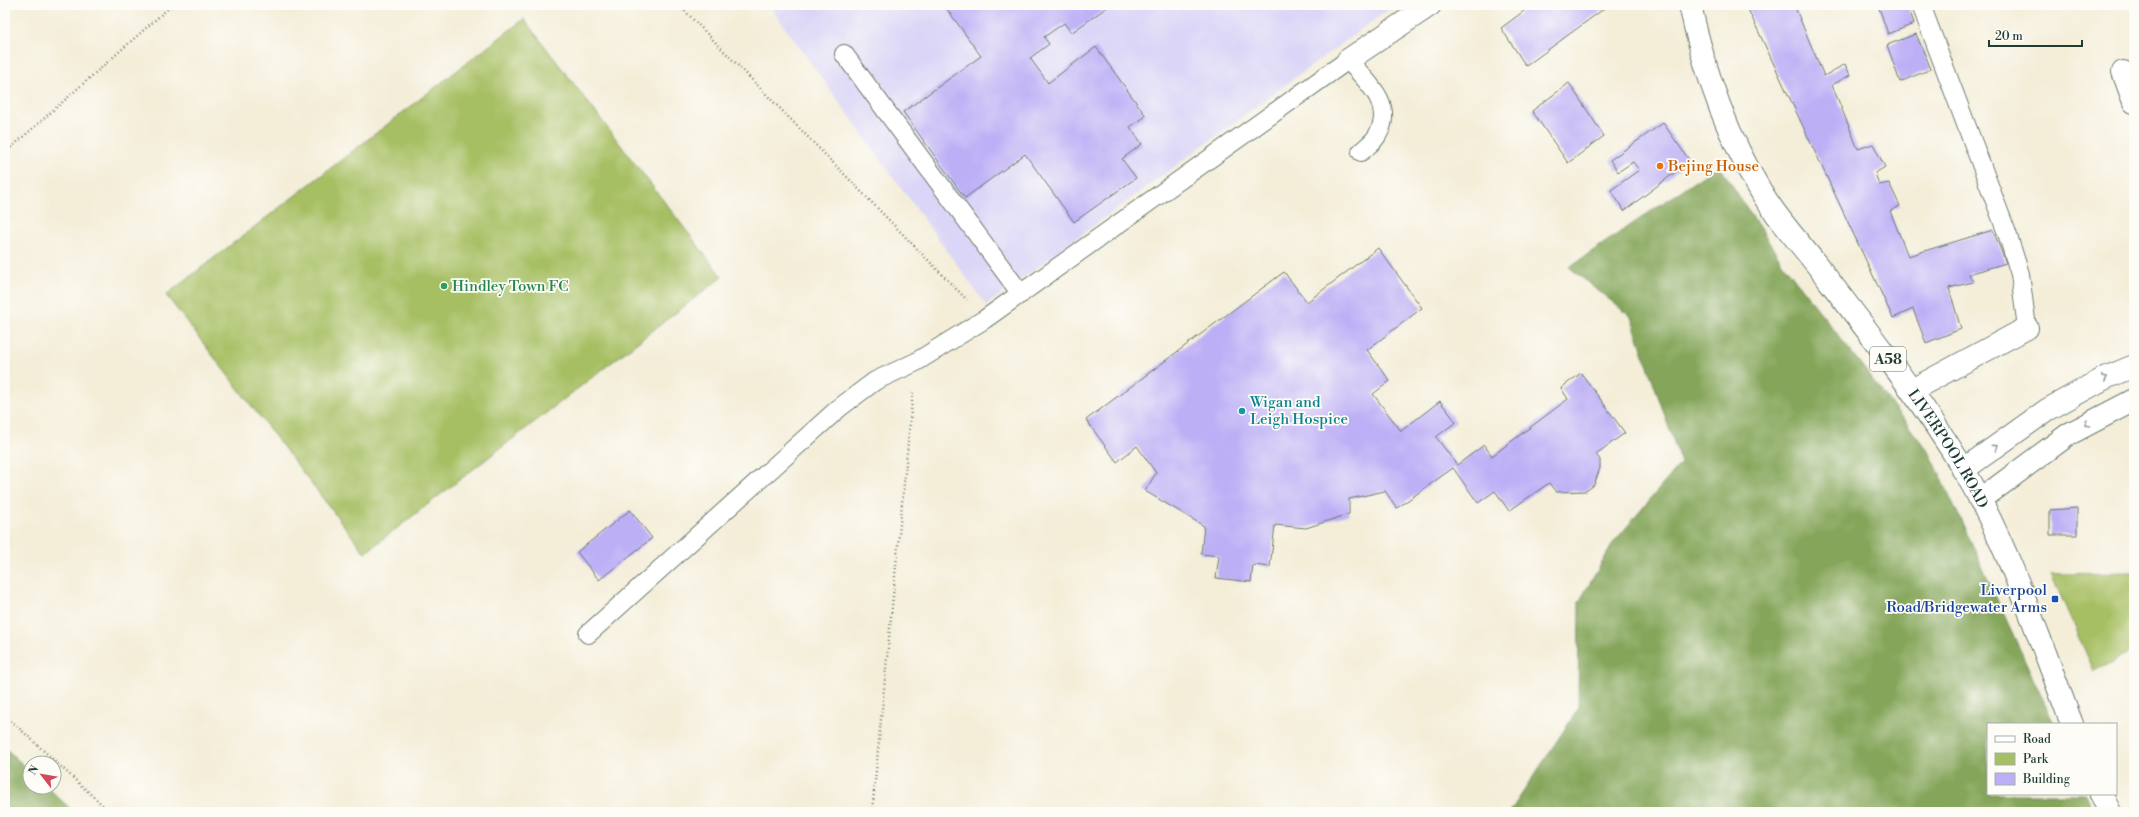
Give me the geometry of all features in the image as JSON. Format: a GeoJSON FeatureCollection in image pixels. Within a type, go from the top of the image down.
{"type":"FeatureCollection","features":[{"type":"Feature","properties":{"kind":"main road"},"geometry":{"type":"LineString","coordinates":[[1348,60],[1430,5]]}},
{"type":"Feature","properties":{"kind":"main road","name":"LIVERPOOL ROAD"},"geometry":{"type":"LineString","coordinates":[[1690,5],[1699,46],[1727,126],[1763,194],[1912,390],[1963,470],[1980,500],[2023,598],[2072,723]]}},
{"type":"Feature","properties":{"kind":"main road"},"geometry":{"type":"LineString","coordinates":[[2123,72],[2134,102]]}},
{"type":"Feature","properties":{"kind":"main road"},"geometry":{"type":"LineString","coordinates":[[1912,390],[2027,328]]}},
{"type":"Feature","properties":{"kind":"main road"},"geometry":{"type":"LineString","coordinates":[[1963,470],[2047,410],[2099,381],[2134,366]]}},
{"type":"Feature","properties":{"kind":"main road"},"geometry":{"type":"LineString","coordinates":[[1980,500],[2069,434],[2134,400]]}},
{"type":"Feature","properties":{"kind":"main road"},"geometry":{"type":"LineString","coordinates":[[2102,795],[2110,812]]}},
{"type":"Feature","properties":{"kind":"lane"},"geometry":{"type":"LineString","coordinates":[[1921,5],[2007,233],[2020,274],[2027,328]]}},
{"type":"Feature","properties":{"kind":"lane"},"geometry":{"type":"LineString","coordinates":[[844,54],[1021,294]]}},
{"type":"Feature","properties":{"kind":"lane"},"geometry":{"type":"LineString","coordinates":[[588,634],[839,408],[875,380],[916,362],[985,320],[1348,60],[1380,98],[1384,115],[1378,135],[1361,152]]}},
{"type":"Feature","properties":{"kind":"path"},"geometry":{"type":"LineString","coordinates":[[5,153],[172,5]]}},
{"type":"Feature","properties":{"kind":"path"},"geometry":{"type":"LineString","coordinates":[[679,5],[985,320]]}},
{"type":"Feature","properties":{"kind":"path"},"geometry":{"type":"LineString","coordinates":[[872,812],[916,362]]}},
{"type":"Feature","properties":{"kind":"path"},"geometry":{"type":"LineString","coordinates":[[5,715],[110,812]]}},
{"type":"Feature","properties":{"kind":"shaded area"},"geometry":{"type":"Polygon","coordinates":[[[769,5],[1393,5],[1393,6],[986,305],[769,5]]]}},
{"type":"Feature","properties":{"kind":"green space","name":"Hindley Town FC"},"geometry":{"type":"Polygon","coordinates":[[[524,19],[722,277],[365,553],[166,295],[524,19]]]}},
{"type":"Feature","properties":{"kind":"green space"},"geometry":{"type":"Polygon","coordinates":[[[1719,165],[1783,264],[1931,455],[2054,723],[1987,723],[1987,795],[2086,795],[2094,812],[1510,812],[1578,709],[1579,602],[1614,542],[1681,463],[1631,317],[1569,267],[1719,165]]]}},
{"type":"Feature","properties":{"kind":"green space"},"geometry":{"type":"Polygon","coordinates":[[[2134,573],[2134,651],[2094,671],[2051,574],[2134,573]]]}},
{"type":"Feature","properties":{"kind":"green space"},"geometry":{"type":"Polygon","coordinates":[[[5,748],[22,764],[22,795],[56,795],[74,812],[5,812],[5,748]]]}},
{"type":"Feature","properties":{"kind":"building"},"geometry":{"type":"Polygon","coordinates":[[[944,5],[1110,5],[1071,33],[1064,23],[1044,37],[1049,44],[1030,58],[1048,83],[1096,47],[1146,116],[1130,127],[1142,144],[1122,159],[1136,178],[1074,222],[1025,154],[965,198],[903,112],[981,56],[944,5]]]}},
{"type":"Feature","properties":{"kind":"building"},"geometry":{"type":"Polygon","coordinates":[[[1532,5],[1609,5],[1526,66],[1501,28],[1532,5]]]}},
{"type":"Feature","properties":{"kind":"building"},"geometry":{"type":"Polygon","coordinates":[[[1746,5],[1794,5],[1824,76],[1845,64],[1850,75],[1832,85],[1858,149],[1873,144],[1885,167],[1875,173],[1879,185],[1889,183],[1900,206],[1890,211],[1908,256],[1993,230],[2006,263],[1969,274],[1973,282],[1949,288],[1961,329],[1926,343],[1913,309],[1893,318],[1746,5]]]}},
{"type":"Feature","properties":{"kind":"building"},"geometry":{"type":"Polygon","coordinates":[[[1887,5],[1908,5],[1914,24],[1888,34],[1879,8],[1887,5]]]}},
{"type":"Feature","properties":{"kind":"building"},"geometry":{"type":"Polygon","coordinates":[[[1916,34],[1931,69],[1900,82],[1887,45],[1916,34]]]}},
{"type":"Feature","properties":{"kind":"building"},"geometry":{"type":"Polygon","coordinates":[[[1569,83],[1604,136],[1568,163],[1532,111],[1569,83]]]}},
{"type":"Feature","properties":{"kind":"building","name":"Bejing House"},"geometry":{"type":"Polygon","coordinates":[[[1663,123],[1690,161],[1624,211],[1611,190],[1639,170],[1633,162],[1618,172],[1610,160],[1663,123]]]}},
{"type":"Feature","properties":{"kind":"building","name":"Wigan and Leigh Hospice"},"geometry":{"type":"Polygon","coordinates":[[[1378,248],[1422,308],[1367,350],[1390,381],[1373,394],[1401,431],[1440,401],[1456,422],[1436,437],[1457,465],[1484,445],[1492,456],[1568,399],[1561,388],[1581,373],[1625,433],[1596,454],[1600,460],[1600,468],[1594,485],[1586,491],[1556,492],[1549,483],[1509,511],[1495,491],[1478,503],[1453,468],[1397,508],[1385,491],[1349,499],[1349,514],[1306,528],[1275,525],[1270,567],[1253,565],[1251,582],[1216,578],[1219,556],[1201,554],[1204,526],[1145,491],[1156,473],[1137,446],[1117,462],[1086,420],[1284,272],[1307,302],[1378,248]]]}},
{"type":"Feature","properties":{"kind":"building"},"geometry":{"type":"Polygon","coordinates":[[[2077,508],[2077,535],[2050,535],[2050,510],[2077,508]]]}},
{"type":"Feature","properties":{"kind":"building"},"geometry":{"type":"Polygon","coordinates":[[[630,510],[652,538],[599,580],[577,552],[630,510]]]}},
{"type":"Feature","properties":{"kind":"place","name":"Bejing House"},"geometry":{"type":"Point","coordinates":[1660,166]}},
{"type":"Feature","properties":{"kind":"place","name":"Hindley Town FC"},"geometry":{"type":"Point","coordinates":[444,286]}},
{"type":"Feature","properties":{"kind":"place","name":"Wigan and Leigh Hospice"},"geometry":{"type":"Point","coordinates":[1242,411]}},
{"type":"Feature","properties":{"kind":"place","name":"Liverpool Road/Bridgewater Arms"},"geometry":{"type":"Point","coordinates":[2055,599]}}]}
